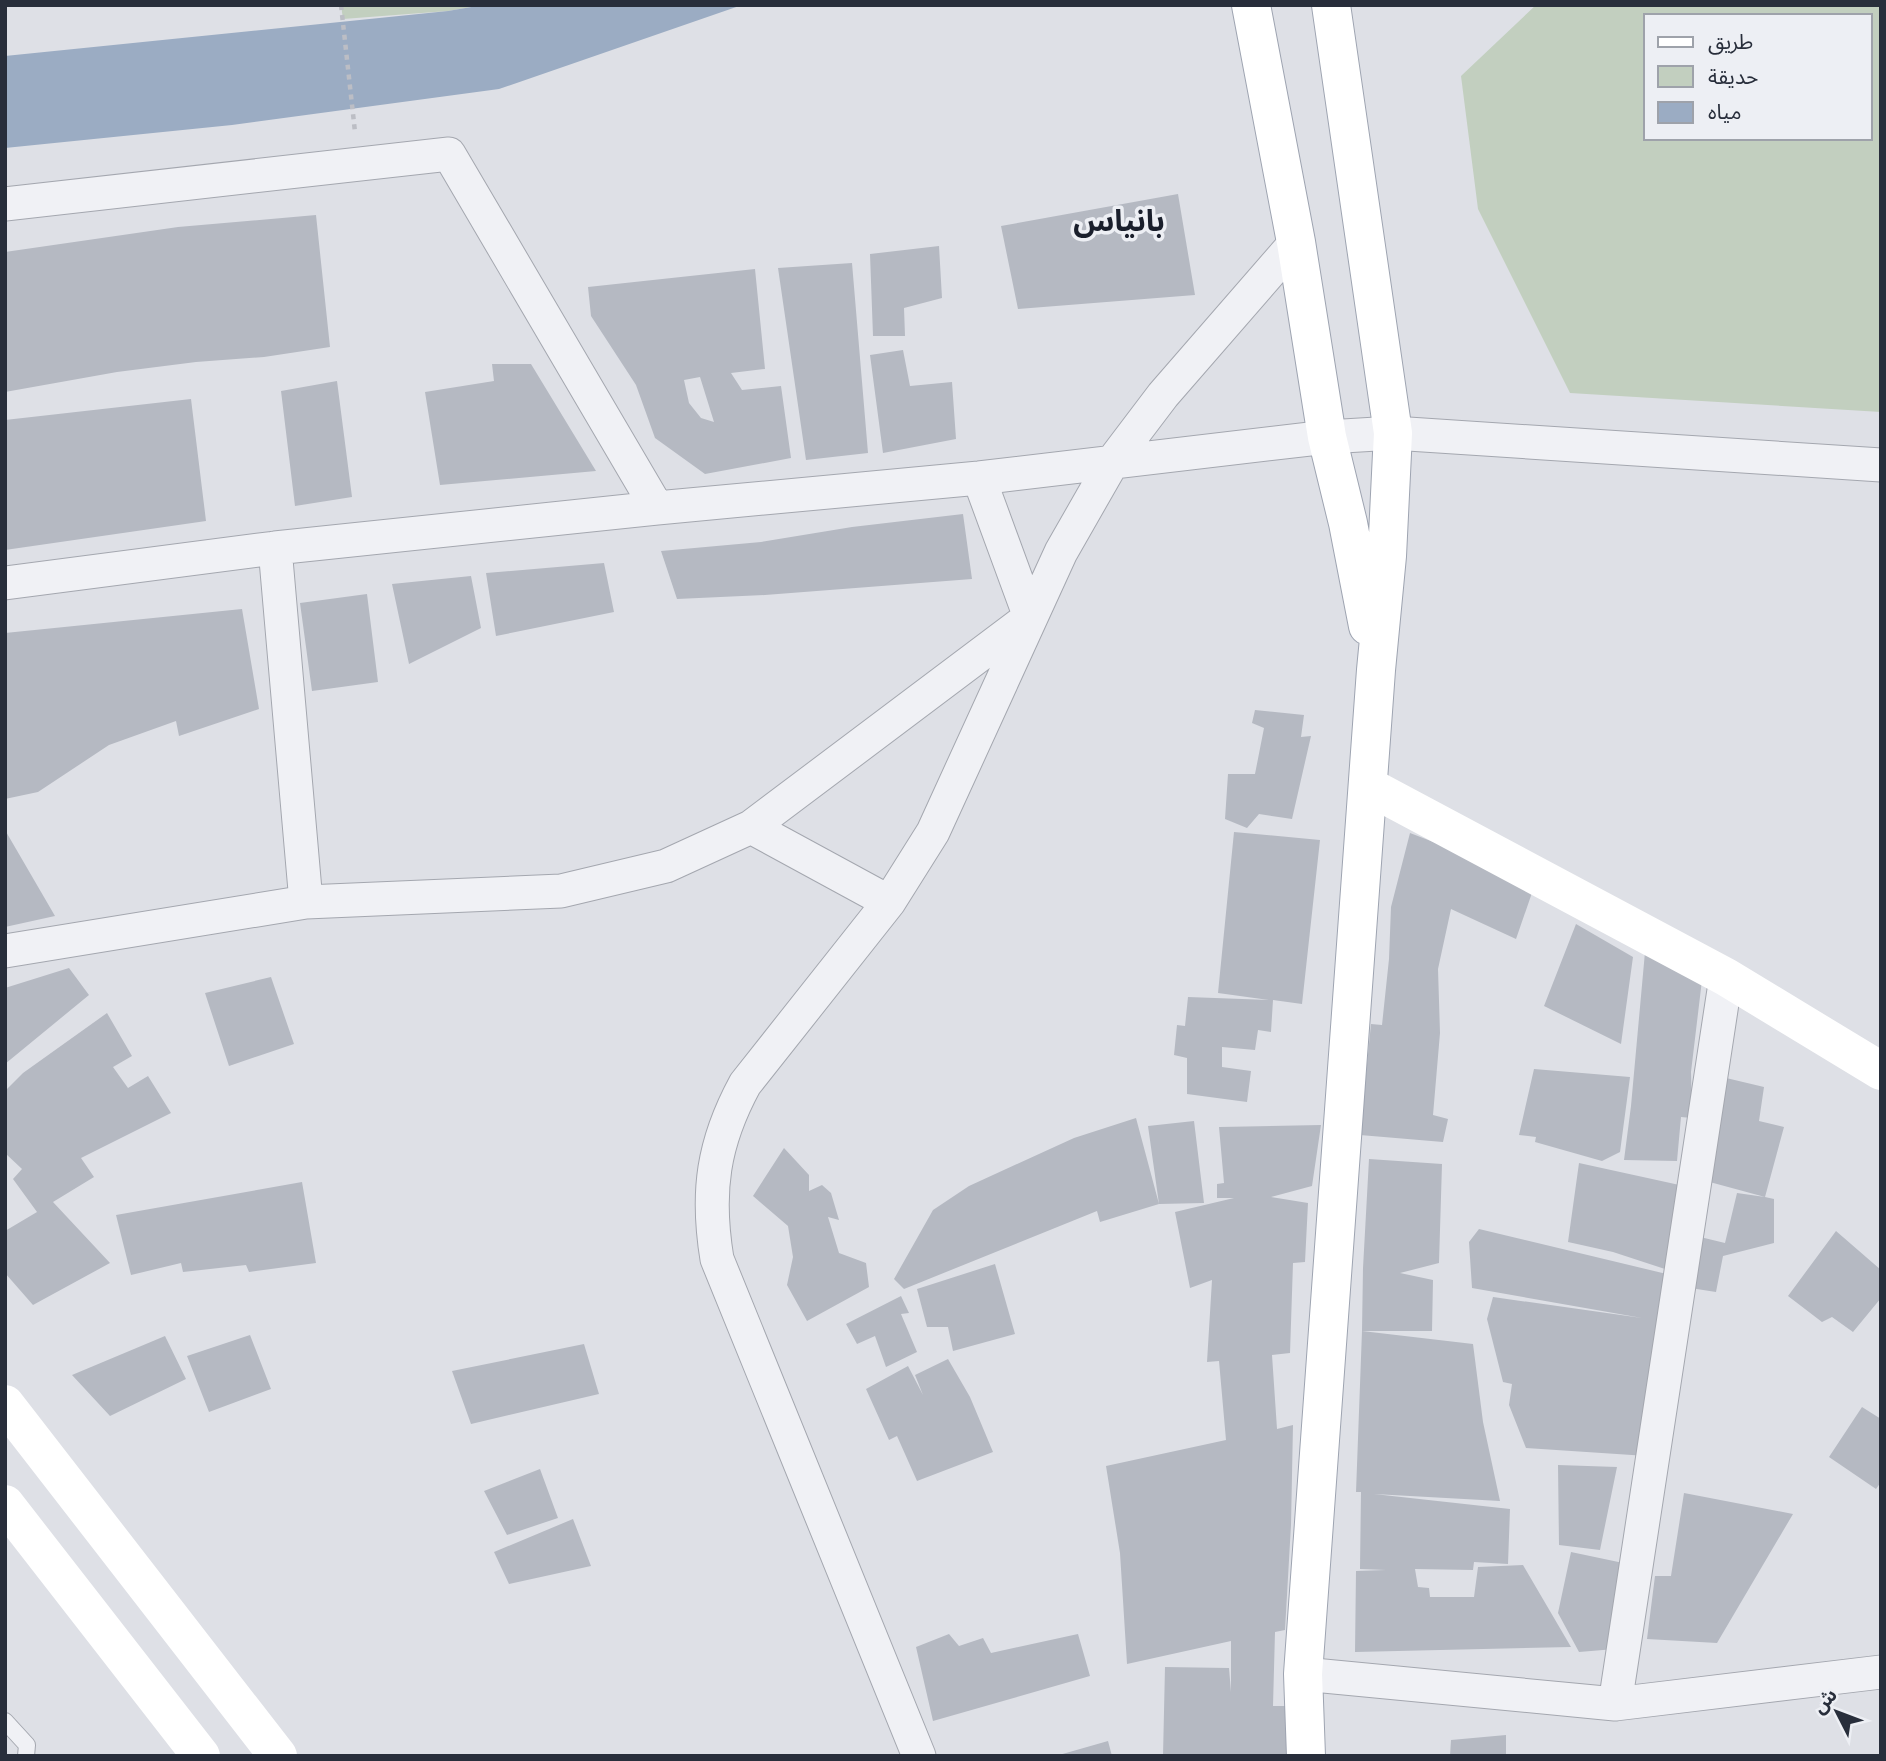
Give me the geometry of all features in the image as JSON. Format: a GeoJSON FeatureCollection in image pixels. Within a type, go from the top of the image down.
{"type":"FeatureCollection","features":[{"type":"Feature","properties":{"kind":"main road"},"geometry":{"type":"LineString","coordinates":[[1251,5],[1296,242],[1327,437],[1348,523],[1376,670]]}},
{"type":"Feature","properties":{"kind":"main road"},"geometry":{"type":"LineString","coordinates":[[1306,1756],[1303,1674],[1367,786],[1387,556],[1393,433],[1331,5]]}},
{"type":"Feature","properties":{"kind":"main road"},"geometry":{"type":"LineString","coordinates":[[1367,786],[1726,977],[1881,1071]]}},
{"type":"Feature","properties":{"kind":"main road"},"geometry":{"type":"LineString","coordinates":[[5,1404],[278,1756]]}},
{"type":"Feature","properties":{"kind":"main road"},"geometry":{"type":"LineString","coordinates":[[5,1504],[201,1756]]}},
{"type":"Feature","properties":{"kind":"street"},"geometry":{"type":"LineString","coordinates":[[5,204],[449,154],[657,508]]}},
{"type":"Feature","properties":{"kind":"street"},"geometry":{"type":"LineString","coordinates":[[919,1756],[717,1258],[710,1199],[720,1139],[745,1084],[889,902],[933,832],[1061,552],[1113,461],[1163,395],[1296,242]]}},
{"type":"Feature","properties":{"kind":"street"},"geometry":{"type":"LineString","coordinates":[[5,583],[275,548],[979,478],[1327,437],[1393,433],[1881,465]]}},
{"type":"Feature","properties":{"kind":"street"},"geometry":{"type":"LineString","coordinates":[[979,478],[1030,617]]}},
{"type":"Feature","properties":{"kind":"street"},"geometry":{"type":"LineString","coordinates":[[275,548],[306,902]]}},
{"type":"Feature","properties":{"kind":"street"},"geometry":{"type":"LineString","coordinates":[[5,951],[306,902],[561,891],[666,866],[751,827],[1030,617]]}},
{"type":"Feature","properties":{"kind":"street"},"geometry":{"type":"LineString","coordinates":[[751,827],[889,902]]}},
{"type":"Feature","properties":{"kind":"street"},"geometry":{"type":"LineString","coordinates":[[1615,1704],[1726,977]]}},
{"type":"Feature","properties":{"kind":"street"},"geometry":{"type":"LineString","coordinates":[[1303,1674],[1615,1704],[1881,1672]]}},
{"type":"Feature","properties":{"kind":"lane"},"geometry":{"type":"LineString","coordinates":[[5,1721],[27,1745],[26,1756]]}},
{"type":"Feature","properties":{"kind":"path"},"geometry":{"type":"LineString","coordinates":[[341,5],[353,118]]}},
{"type":"Feature","properties":{"kind":"green space"},"geometry":{"type":"Polygon","coordinates":[[[341,5],[483,5],[448,11],[343,19],[341,5]]]}},
{"type":"Feature","properties":{"kind":"green space"},"geometry":{"type":"Polygon","coordinates":[[[1536,5],[1881,5],[1881,412],[1570,393],[1478,209],[1461,76],[1536,5]]]}},
{"type":"Feature","properties":{"kind":"water"},"geometry":{"type":"Polygon","coordinates":[[[483,5],[742,5],[499,89],[232,125],[5,148],[5,56],[448,11],[483,5]]]}},
{"type":"Feature","properties":{"kind":"building"},"geometry":{"type":"Polygon","coordinates":[[[1178,194],[1195,295],[1018,309],[1001,226],[1178,194]]]}},
{"type":"Feature","properties":{"kind":"building"},"geometry":{"type":"Polygon","coordinates":[[[316,215],[330,347],[264,357],[117,372],[5,392],[5,252],[178,227],[316,215]]]}},
{"type":"Feature","properties":{"kind":"building"},"geometry":{"type":"Polygon","coordinates":[[[939,246],[942,298],[904,308],[905,336],[873,336],[870,254],[939,246]]]}},
{"type":"Feature","properties":{"kind":"building"},"geometry":{"type":"Polygon","coordinates":[[[852,263],[868,453],[806,460],[778,268],[852,263]]]}},
{"type":"Feature","properties":{"kind":"building"},"geometry":{"type":"Polygon","coordinates":[[[755,269],[765,369],[731,373],[742,390],[781,386],[791,458],[705,474],[655,438],[636,385],[591,316],[588,287],[755,269]],[[700,377],[684,380],[689,403],[701,418],[714,422],[700,377]]]}},
{"type":"Feature","properties":{"kind":"building"},"geometry":{"type":"Polygon","coordinates":[[[903,350],[910,386],[952,382],[956,439],[883,453],[870,355],[903,350]]]}},
{"type":"Feature","properties":{"kind":"building"},"geometry":{"type":"Polygon","coordinates":[[[492,364],[531,364],[596,471],[440,485],[425,392],[494,381],[492,364]]]}},
{"type":"Feature","properties":{"kind":"building"},"geometry":{"type":"Polygon","coordinates":[[[337,381],[352,497],[295,506],[281,391],[337,381]]]}},
{"type":"Feature","properties":{"kind":"building"},"geometry":{"type":"Polygon","coordinates":[[[191,399],[206,521],[5,550],[5,420],[191,399]]]}},
{"type":"Feature","properties":{"kind":"building"},"geometry":{"type":"Polygon","coordinates":[[[963,514],[972,579],[677,599],[661,551],[761,542],[852,527],[963,514]]]}},
{"type":"Feature","properties":{"kind":"building"},"geometry":{"type":"Polygon","coordinates":[[[604,563],[614,612],[496,636],[486,573],[604,563]]]}},
{"type":"Feature","properties":{"kind":"building"},"geometry":{"type":"Polygon","coordinates":[[[471,576],[481,628],[409,664],[392,584],[471,576]]]}},
{"type":"Feature","properties":{"kind":"building"},"geometry":{"type":"Polygon","coordinates":[[[367,594],[378,682],[312,691],[300,603],[367,594]]]}},
{"type":"Feature","properties":{"kind":"building"},"geometry":{"type":"Polygon","coordinates":[[[242,609],[259,709],[179,736],[176,721],[109,745],[38,792],[5,799],[5,633],[242,609]]]}},
{"type":"Feature","properties":{"kind":"building"},"geometry":{"type":"Polygon","coordinates":[[[1255,710],[1304,715],[1301,737],[1311,736],[1292,819],[1259,814],[1247,828],[1225,819],[1228,774],[1255,774],[1264,728],[1252,723],[1255,710]]]}},
{"type":"Feature","properties":{"kind":"building"},"geometry":{"type":"Polygon","coordinates":[[[5,830],[55,916],[5,927],[5,830]]]}},
{"type":"Feature","properties":{"kind":"building"},"geometry":{"type":"Polygon","coordinates":[[[1234,832],[1320,840],[1302,1004],[1273,1000],[1271,1032],[1258,1030],[1255,1050],[1222,1047],[1222,1067],[1251,1071],[1247,1102],[1187,1094],[1187,1058],[1174,1055],[1177,1025],[1185,1026],[1188,997],[1269,1000],[1218,993],[1234,832]]]}},
{"type":"Feature","properties":{"kind":"building"},"geometry":{"type":"Polygon","coordinates":[[[1410,833],[1462,853],[1534,887],[1516,939],[1451,909],[1438,969],[1440,1033],[1433,1115],[1448,1119],[1443,1142],[1360,1135],[1371,1024],[1382,1025],[1391,907],[1410,833]]]}},
{"type":"Feature","properties":{"kind":"building"},"geometry":{"type":"Polygon","coordinates":[[[1576,924],[1633,957],[1621,1044],[1544,1006],[1576,924]]]}},
{"type":"Feature","properties":{"kind":"building"},"geometry":{"type":"Polygon","coordinates":[[[1645,952],[1702,980],[1691,1072],[1692,1118],[1681,1117],[1677,1161],[1624,1160],[1645,952]]]}},
{"type":"Feature","properties":{"kind":"building"},"geometry":{"type":"Polygon","coordinates":[[[69,968],[89,995],[5,1064],[5,988],[69,968]]]}},
{"type":"Feature","properties":{"kind":"building"},"geometry":{"type":"Polygon","coordinates":[[[271,977],[294,1044],[229,1066],[205,993],[271,977]]]}},
{"type":"Feature","properties":{"kind":"building"},"geometry":{"type":"Polygon","coordinates":[[[107,1013],[132,1056],[113,1067],[128,1088],[148,1076],[171,1113],[81,1158],[94,1177],[53,1202],[110,1263],[33,1305],[5,1273],[5,1231],[37,1212],[13,1179],[22,1169],[5,1153],[5,1091],[23,1073],[107,1013]]]}},
{"type":"Feature","properties":{"kind":"building"},"geometry":{"type":"Polygon","coordinates":[[[1534,1069],[1630,1077],[1620,1152],[1602,1161],[1535,1142],[1536,1137],[1519,1135],[1534,1069]]]}},
{"type":"Feature","properties":{"kind":"building"},"geometry":{"type":"Polygon","coordinates":[[[1722,1077],[1764,1087],[1759,1121],[1784,1127],[1765,1197],[1706,1181],[1722,1077]]]}},
{"type":"Feature","properties":{"kind":"building"},"geometry":{"type":"Polygon","coordinates":[[[1136,1118],[1159,1204],[1100,1222],[1097,1211],[904,1289],[894,1279],[933,1210],[969,1186],[1074,1138],[1136,1118]]]}},
{"type":"Feature","properties":{"kind":"building"},"geometry":{"type":"Polygon","coordinates":[[[1194,1121],[1204,1203],[1159,1204],[1148,1126],[1194,1121]]]}},
{"type":"Feature","properties":{"kind":"building"},"geometry":{"type":"Polygon","coordinates":[[[1321,1125],[1312,1186],[1271,1197],[1308,1203],[1305,1262],[1293,1263],[1290,1353],[1272,1355],[1277,1429],[1293,1425],[1285,1630],[1275,1632],[1273,1706],[1286,1706],[1286,1756],[1163,1756],[1165,1667],[1229,1668],[1231,1692],[1231,1641],[1127,1664],[1120,1553],[1106,1466],[1226,1440],[1219,1361],[1207,1362],[1212,1280],[1190,1288],[1175,1212],[1234,1198],[1217,1198],[1217,1184],[1224,1183],[1219,1127],[1321,1125]]]}},
{"type":"Feature","properties":{"kind":"building"},"geometry":{"type":"Polygon","coordinates":[[[784,1148],[809,1175],[809,1191],[822,1185],[831,1193],[839,1220],[828,1217],[839,1253],[866,1263],[869,1287],[807,1321],[787,1285],[793,1257],[788,1226],[753,1196],[784,1148]]]}},
{"type":"Feature","properties":{"kind":"building"},"geometry":{"type":"Polygon","coordinates":[[[1369,1159],[1442,1164],[1439,1263],[1400,1273],[1433,1280],[1432,1331],[1362,1331],[1369,1159]]]}},
{"type":"Feature","properties":{"kind":"building"},"geometry":{"type":"Polygon","coordinates":[[[1579,1163],[1684,1186],[1668,1270],[1613,1252],[1568,1242],[1579,1163]]]}},
{"type":"Feature","properties":{"kind":"building"},"geometry":{"type":"Polygon","coordinates":[[[302,1182],[316,1263],[249,1272],[246,1265],[183,1272],[181,1263],[131,1275],[116,1215],[302,1182]]]}},
{"type":"Feature","properties":{"kind":"building"},"geometry":{"type":"Polygon","coordinates":[[[1737,1193],[1774,1199],[1774,1243],[1723,1256],[1716,1292],[1684,1287],[1696,1236],[1725,1243],[1737,1193]]]}},
{"type":"Feature","properties":{"kind":"building"},"geometry":{"type":"Polygon","coordinates":[[[1479,1229],[1675,1276],[1647,1456],[1526,1448],[1509,1405],[1512,1384],[1503,1382],[1487,1319],[1493,1297],[1642,1318],[1472,1288],[1469,1242],[1479,1229]]]}},
{"type":"Feature","properties":{"kind":"building"},"geometry":{"type":"Polygon","coordinates":[[[1836,1231],[1881,1270],[1881,1298],[1853,1332],[1832,1317],[1822,1322],[1788,1296],[1836,1231]]]}},
{"type":"Feature","properties":{"kind":"building"},"geometry":{"type":"Polygon","coordinates":[[[995,1264],[1015,1334],[953,1351],[948,1327],[927,1327],[917,1289],[995,1264]]]}},
{"type":"Feature","properties":{"kind":"building"},"geometry":{"type":"Polygon","coordinates":[[[901,1296],[909,1313],[901,1314],[917,1352],[886,1367],[875,1336],[857,1344],[846,1324],[901,1296]]]}},
{"type":"Feature","properties":{"kind":"building"},"geometry":{"type":"Polygon","coordinates":[[[1362,1331],[1473,1344],[1483,1422],[1500,1501],[1374,1494],[1510,1509],[1508,1564],[1474,1562],[1473,1570],[1415,1569],[1418,1587],[1429,1588],[1430,1597],[1474,1597],[1478,1567],[1523,1565],[1571,1647],[1355,1652],[1356,1571],[1386,1570],[1360,1569],[1361,1492],[1356,1492],[1362,1331]]]}},
{"type":"Feature","properties":{"kind":"building"},"geometry":{"type":"Polygon","coordinates":[[[250,1335],[271,1389],[209,1412],[187,1356],[250,1335]]]}},
{"type":"Feature","properties":{"kind":"building"},"geometry":{"type":"Polygon","coordinates":[[[165,1336],[186,1379],[110,1416],[72,1375],[165,1336]]]}},
{"type":"Feature","properties":{"kind":"building"},"geometry":{"type":"Polygon","coordinates":[[[584,1344],[599,1394],[471,1424],[452,1371],[584,1344]]]}},
{"type":"Feature","properties":{"kind":"building"},"geometry":{"type":"Polygon","coordinates":[[[948,1359],[970,1397],[993,1452],[917,1481],[897,1436],[889,1440],[866,1389],[908,1366],[923,1395],[915,1375],[948,1359]]]}},
{"type":"Feature","properties":{"kind":"building"},"geometry":{"type":"Polygon","coordinates":[[[1862,1407],[1881,1419],[1881,1482],[1876,1489],[1829,1457],[1862,1407]]]}},
{"type":"Feature","properties":{"kind":"building"},"geometry":{"type":"Polygon","coordinates":[[[1558,1465],[1617,1467],[1600,1550],[1559,1545],[1558,1465]]]}},
{"type":"Feature","properties":{"kind":"building"},"geometry":{"type":"Polygon","coordinates":[[[540,1469],[558,1518],[507,1535],[484,1491],[540,1469]]]}},
{"type":"Feature","properties":{"kind":"building"},"geometry":{"type":"Polygon","coordinates":[[[1684,1493],[1793,1514],[1717,1643],[1647,1639],[1655,1576],[1671,1576],[1684,1493]]]}},
{"type":"Feature","properties":{"kind":"building"},"geometry":{"type":"Polygon","coordinates":[[[573,1519],[591,1566],[509,1584],[494,1552],[573,1519]]]}},
{"type":"Feature","properties":{"kind":"building"},"geometry":{"type":"Polygon","coordinates":[[[1571,1552],[1628,1564],[1615,1649],[1579,1652],[1558,1613],[1571,1552]]]}},
{"type":"Feature","properties":{"kind":"building"},"geometry":{"type":"Polygon","coordinates":[[[949,1634],[959,1646],[983,1638],[991,1653],[1078,1634],[1090,1676],[933,1721],[916,1647],[949,1634]]]}},
{"type":"Feature","properties":{"kind":"building"},"geometry":{"type":"Polygon","coordinates":[[[1506,1735],[1506,1756],[1450,1756],[1451,1740],[1506,1735]]]}},
{"type":"Feature","properties":{"kind":"building"},"geometry":{"type":"Polygon","coordinates":[[[1108,1741],[1112,1756],[1059,1756],[1059,1755],[1108,1741]]]}},
{"type":"Feature","properties":{"kind":"district","name":"بانياس"},"geometry":{"type":"Point","coordinates":[1119,220]}}]}
